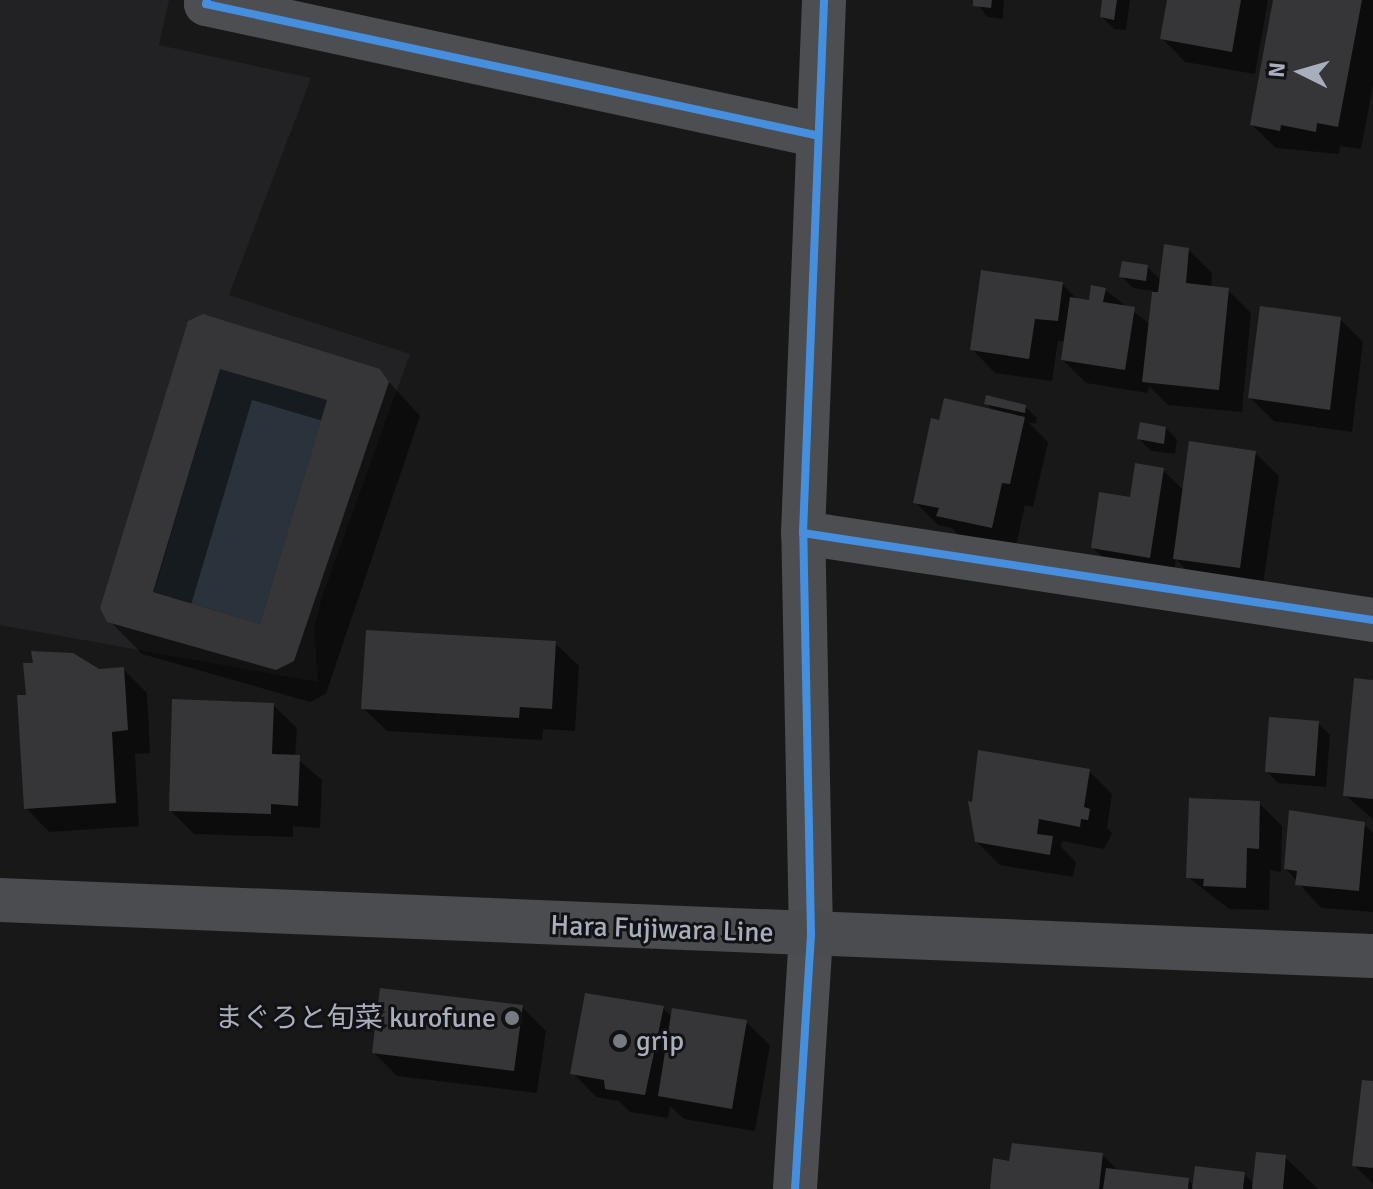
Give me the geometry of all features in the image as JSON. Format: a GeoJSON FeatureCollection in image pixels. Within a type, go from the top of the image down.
{"type":"FeatureCollection","features":[{"type":"Feature","properties":{"kind":"main road","name":"Hara Fujiwara Line"},"geometry":{"type":"LineString","coordinates":[[0,900],[1373,956]]}},
{"type":"Feature","properties":{"kind":"street"},"geometry":{"type":"LineString","coordinates":[[207,0],[815,135]]}},
{"type":"Feature","properties":{"kind":"street"},"geometry":{"type":"LineString","coordinates":[[795,1189],[811,935],[803,533],[815,135],[824,0]]}},
{"type":"Feature","properties":{"kind":"street"},"geometry":{"type":"LineString","coordinates":[[803,533],[1373,620]]}},
{"type":"Feature","properties":{"kind":"shaded area"},"geometry":{"type":"Polygon","coordinates":[[[0,0],[169,0],[159,45],[311,78],[229,295],[410,354],[322,597],[314,628],[318,682],[0,625],[0,0]]]}},
{"type":"Feature","properties":{"kind":"shaded area"},"geometry":{"type":"Polygon","coordinates":[[[220,369],[327,400],[260,624],[154,592],[220,369]]]}},
{"type":"Feature","properties":{"kind":"building"},"geometry":{"type":"Polygon","coordinates":[[[973,0],[992,0],[991,8],[973,6],[973,0]]]}},
{"type":"Feature","properties":{"kind":"building"},"geometry":{"type":"Polygon","coordinates":[[[1102,0],[1117,0],[1114,20],[1100,17],[1102,0]]]}},
{"type":"Feature","properties":{"kind":"building"},"geometry":{"type":"Polygon","coordinates":[[[1167,0],[1241,0],[1232,52],[1160,39],[1167,0]]]}},
{"type":"Feature","properties":{"kind":"building"},"geometry":{"type":"Polygon","coordinates":[[[1273,0],[1362,0],[1338,127],[1317,123],[1316,132],[1281,125],[1280,131],[1250,125],[1273,0]]]}},
{"type":"Feature","properties":{"kind":"building"},"geometry":{"type":"Polygon","coordinates":[[[1164,244],[1189,248],[1186,283],[1229,288],[1219,390],[1142,382],[1152,292],[1158,292],[1164,244]]]}},
{"type":"Feature","properties":{"kind":"building"},"geometry":{"type":"Polygon","coordinates":[[[1122,261],[1148,265],[1146,281],[1119,277],[1122,261]]]}},
{"type":"Feature","properties":{"kind":"building"},"geometry":{"type":"Polygon","coordinates":[[[981,270],[1063,282],[1058,321],[1035,319],[1029,359],[970,350],[981,270]]]}},
{"type":"Feature","properties":{"kind":"building"},"geometry":{"type":"Polygon","coordinates":[[[1091,285],[1106,288],[1103,302],[1135,307],[1125,370],[1061,360],[1070,297],[1089,300],[1091,285]]]}},
{"type":"Feature","properties":{"kind":"building"},"geometry":{"type":"Polygon","coordinates":[[[1260,306],[1341,317],[1330,410],[1248,398],[1260,306]]]}},
{"type":"Feature","properties":{"kind":"building"},"geometry":{"type":"Polygon","coordinates":[[[203,314],[380,369],[389,382],[294,661],[276,670],[107,622],[100,608],[188,321],[203,314]],[[220,369],[153,592],[260,624],[327,400],[220,369]]]}},
{"type":"Feature","properties":{"kind":"building"},"geometry":{"type":"Polygon","coordinates":[[[986,395],[1026,405],[1025,413],[984,404],[986,395]]]}},
{"type":"Feature","properties":{"kind":"building"},"geometry":{"type":"Polygon","coordinates":[[[944,398],[1025,417],[1010,484],[1002,483],[992,528],[936,516],[939,508],[913,503],[931,418],[939,420],[944,398]]]}},
{"type":"Feature","properties":{"kind":"building"},"geometry":{"type":"Polygon","coordinates":[[[1140,422],[1166,427],[1164,444],[1137,439],[1140,422]]]}},
{"type":"Feature","properties":{"kind":"building"},"geometry":{"type":"Polygon","coordinates":[[[1189,441],[1256,451],[1240,568],[1173,559],[1189,441]]]}},
{"type":"Feature","properties":{"kind":"building"},"geometry":{"type":"Polygon","coordinates":[[[1135,463],[1164,468],[1150,558],[1091,548],[1099,492],[1130,497],[1135,463]]]}},
{"type":"Feature","properties":{"kind":"building"},"geometry":{"type":"Polygon","coordinates":[[[366,630],[556,641],[552,709],[520,707],[519,718],[361,709],[366,630]]]}},
{"type":"Feature","properties":{"kind":"building"},"geometry":{"type":"Polygon","coordinates":[[[31,651],[73,653],[99,669],[124,667],[128,730],[112,732],[116,803],[24,809],[17,695],[26,695],[23,663],[33,663],[31,651]]]}},
{"type":"Feature","properties":{"kind":"building"},"geometry":{"type":"Polygon","coordinates":[[[1354,678],[1373,680],[1373,799],[1343,796],[1354,678]]]}},
{"type":"Feature","properties":{"kind":"building"},"geometry":{"type":"Polygon","coordinates":[[[172,699],[274,703],[272,754],[300,755],[298,806],[271,804],[271,814],[169,811],[172,699]]]}},
{"type":"Feature","properties":{"kind":"building"},"geometry":{"type":"Polygon","coordinates":[[[1269,717],[1319,721],[1315,776],[1265,772],[1269,717]]]}},
{"type":"Feature","properties":{"kind":"building"},"geometry":{"type":"Polygon","coordinates":[[[978,750],[1090,769],[1084,807],[1090,809],[1088,820],[1081,819],[1080,827],[1039,819],[1037,834],[1053,836],[1050,855],[975,842],[968,801],[972,802],[978,750]]]}},
{"type":"Feature","properties":{"kind":"building"},"geometry":{"type":"Polygon","coordinates":[[[1189,798],[1260,801],[1259,849],[1247,848],[1246,888],[1203,886],[1204,879],[1186,878],[1189,798]]]}},
{"type":"Feature","properties":{"kind":"building"},"geometry":{"type":"Polygon","coordinates":[[[1289,810],[1365,822],[1359,891],[1295,885],[1297,871],[1284,869],[1289,810]]]}},
{"type":"Feature","properties":{"kind":"building"},"geometry":{"type":"Polygon","coordinates":[[[380,988],[523,1005],[514,1071],[372,1053],[380,988]]]}},
{"type":"Feature","properties":{"kind":"building"},"geometry":{"type":"Polygon","coordinates":[[[585,993],[664,1006],[645,1095],[605,1089],[604,1080],[570,1074],[585,993]]]}},
{"type":"Feature","properties":{"kind":"building"},"geometry":{"type":"Polygon","coordinates":[[[672,1008],[747,1020],[732,1109],[658,1096],[672,1008]]]}},
{"type":"Feature","properties":{"kind":"building"},"geometry":{"type":"Polygon","coordinates":[[[1362,1080],[1373,1081],[1373,1168],[1352,1166],[1362,1080]]]}},
{"type":"Feature","properties":{"kind":"building"},"geometry":{"type":"Polygon","coordinates":[[[1012,1143],[1103,1153],[1099,1189],[990,1189],[993,1158],[1009,1161],[1012,1143]]]}},
{"type":"Feature","properties":{"kind":"building"},"geometry":{"type":"Polygon","coordinates":[[[1256,1152],[1286,1155],[1283,1189],[1252,1189],[1256,1152]]]}},
{"type":"Feature","properties":{"kind":"building"},"geometry":{"type":"Polygon","coordinates":[[[1195,1166],[1245,1172],[1243,1189],[1192,1189],[1195,1166]]]}},
{"type":"Feature","properties":{"kind":"building"},"geometry":{"type":"Polygon","coordinates":[[[1106,1168],[1189,1178],[1188,1189],[1103,1189],[1106,1168]]]}},
{"type":"Feature","properties":{"kind":"cycle path"},"geometry":{"type":"LineString","coordinates":[[207,0],[206,4],[815,135]]}},
{"type":"Feature","properties":{"kind":"cycle path"},"geometry":{"type":"LineString","coordinates":[[795,1189],[811,935],[803,533],[824,0]]}},
{"type":"Feature","properties":{"kind":"cycle path"},"geometry":{"type":"LineString","coordinates":[[803,533],[1373,620]]}},
{"type":"Feature","properties":{"kind":"place","name":"まぐろと旬菜 kurofune"},"geometry":{"type":"Point","coordinates":[512,1018]}},
{"type":"Feature","properties":{"kind":"place","name":"grip"},"geometry":{"type":"Point","coordinates":[620,1041]}}]}
